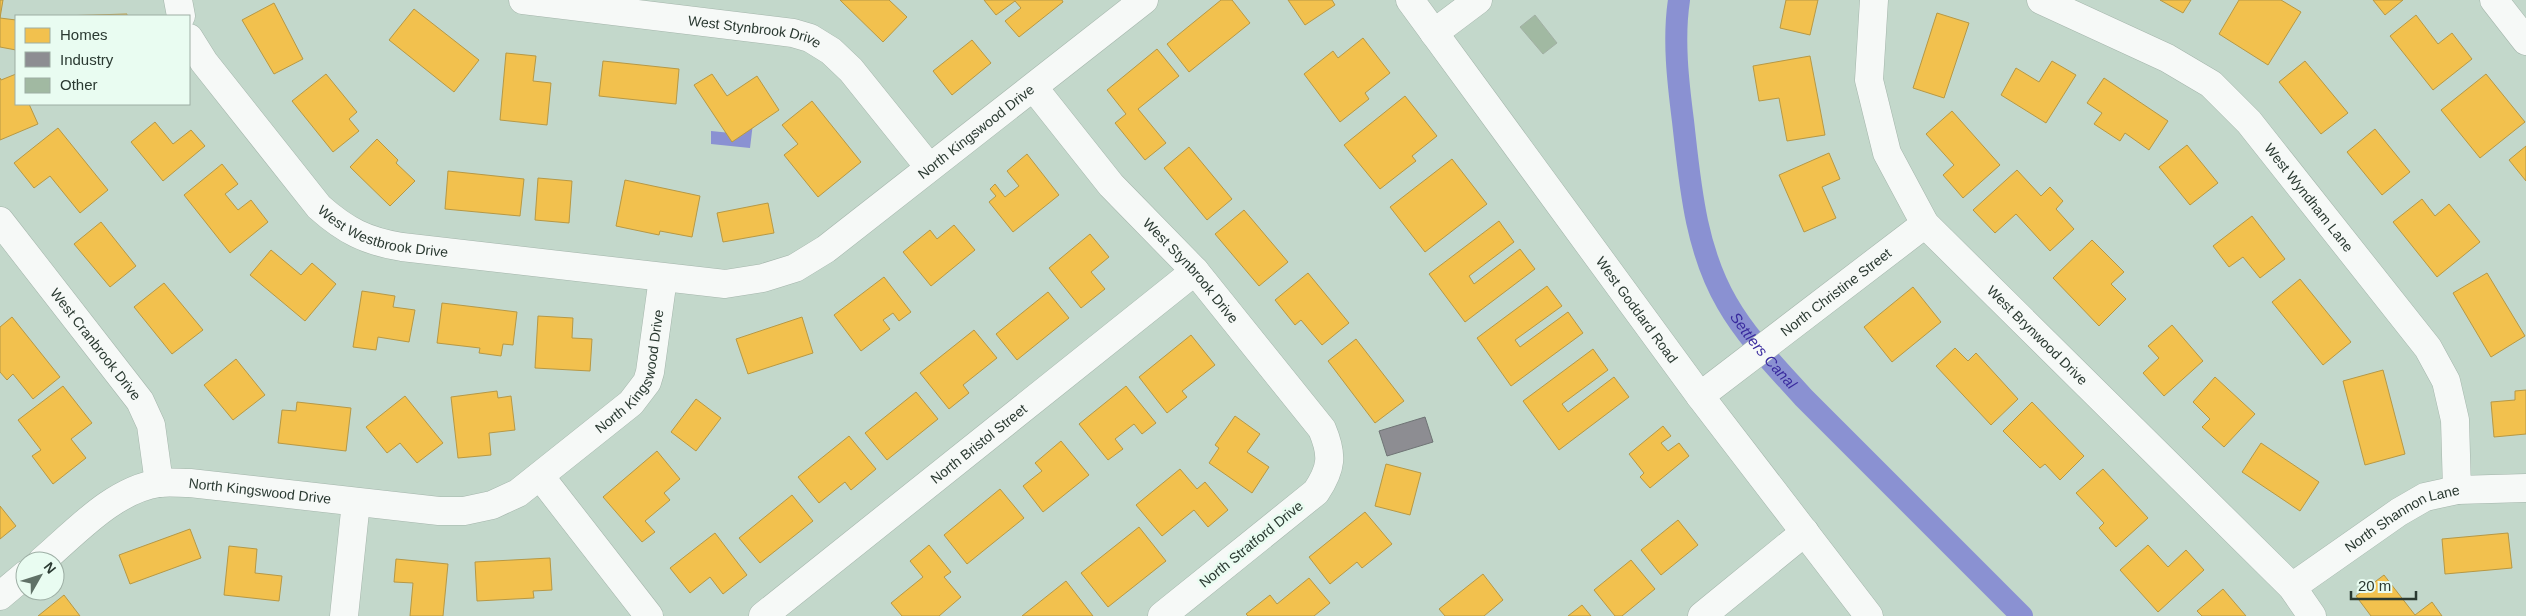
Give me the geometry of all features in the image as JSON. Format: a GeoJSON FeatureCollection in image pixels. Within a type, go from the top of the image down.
{"type":"FeatureCollection","features":[{"type":"Feature","properties":{"kind":"street"},"geometry":{"type":"LineString","coordinates":[[178,0],[181,15]]}},
{"type":"Feature","properties":{"kind":"street","name":"West Stynbrook Drive"},"geometry":{"type":"LineString","coordinates":[[523,0],[694,10],[810,38],[831,51],[851,70],[929,167]]}},
{"type":"Feature","properties":{"kind":"street","name":"West Goddard Road"},"geometry":{"type":"LineString","coordinates":[[1410,0],[1700,396],[1869,616]]}},
{"type":"Feature","properties":{"kind":"street"},"geometry":{"type":"LineString","coordinates":[[1434,33],[1478,0]]}},
{"type":"Feature","properties":{"kind":"street","name":"West Brynwood Drive"},"geometry":{"type":"LineString","coordinates":[[1874,0],[1869,80],[1887,153],[1925,224],[2292,587],[2312,616]]}},
{"type":"Feature","properties":{"kind":"street","name":"West Wyndham Lane"},"geometry":{"type":"LineString","coordinates":[[2040,0],[2167,58],[2211,84],[2249,122],[2432,356],[2446,381],[2454,420],[2457,490]]}},
{"type":"Feature","properties":{"kind":"street"},"geometry":{"type":"LineString","coordinates":[[2494,0],[2526,41]]}},
{"type":"Feature","properties":{"kind":"street","name":"North Kingswood Drive"},"geometry":{"type":"LineString","coordinates":[[54,551],[107,506],[131,491],[159,483],[190,483],[439,511],[464,511],[492,505],[518,493],[631,403],[647,382],[663,278],[725,284],[763,278],[795,268],[826,249],[929,167],[1034,88],[1133,4]]}},
{"type":"Feature","properties":{"kind":"street","name":"West Westbrook Drive"},"geometry":{"type":"LineString","coordinates":[[190,40],[204,62],[319,207],[337,223],[357,236],[379,244],[663,278]]}},
{"type":"Feature","properties":{"kind":"street","name":"West Stynbrook Drive"},"geometry":{"type":"LineString","coordinates":[[1034,88],[1111,185],[1195,271],[1322,429],[1329,446],[1330,464]]}},
{"type":"Feature","properties":{"kind":"street","name":"West Cranbrook Drive"},"geometry":{"type":"LineString","coordinates":[[0,220],[140,401],[151,425],[159,483]]}},
{"type":"Feature","properties":{"kind":"street","name":"North Christine Street"},"geometry":{"type":"LineString","coordinates":[[1700,396],[1925,224]]}},
{"type":"Feature","properties":{"kind":"street","name":"North Bristol Street"},"geometry":{"type":"LineString","coordinates":[[763,616],[1195,271]]}},
{"type":"Feature","properties":{"kind":"street","name":"North Stratford Drive"},"geometry":{"type":"LineString","coordinates":[[1162,616],[1316,492],[1330,464]]}},
{"type":"Feature","properties":{"kind":"street"},"geometry":{"type":"LineString","coordinates":[[540,476],[649,616]]}},
{"type":"Feature","properties":{"kind":"street","name":"North Shannon Lane"},"geometry":{"type":"LineString","coordinates":[[2292,587],[2399,512],[2425,497],[2457,490],[2526,488]]}},
{"type":"Feature","properties":{"kind":"street"},"geometry":{"type":"LineString","coordinates":[[344,616],[356,502]]}},
{"type":"Feature","properties":{"kind":"street"},"geometry":{"type":"LineString","coordinates":[[1702,616],[1805,532]]}},
{"type":"Feature","properties":{"kind":"street"},"geometry":{"type":"LineString","coordinates":[[0,596],[15,583]]}},
{"type":"Feature","properties":{"kind":"water"},"geometry":{"type":"Polygon","coordinates":[[[753,123],[750,148],[711,144],[711,131],[731,133],[753,123]]]}},
{"type":"Feature","properties":{"kind":"building: Homes"},"geometry":{"type":"Polygon","coordinates":[[[0,0],[3,0],[0,18],[0,0]]]}},
{"type":"Feature","properties":{"kind":"building: Homes"},"geometry":{"type":"Polygon","coordinates":[[[840,0],[889,0],[907,17],[883,42],[840,0]]]}},
{"type":"Feature","properties":{"kind":"building: Homes"},"geometry":{"type":"Polygon","coordinates":[[[984,0],[1062,0],[1063,2],[1019,37],[1005,21],[1021,8],[1015,1],[996,15],[984,0]]]}},
{"type":"Feature","properties":{"kind":"building: Homes"},"geometry":{"type":"Polygon","coordinates":[[[1221,0],[1232,0],[1250,23],[1189,72],[1167,44],[1221,0]]]}},
{"type":"Feature","properties":{"kind":"building: Homes"},"geometry":{"type":"Polygon","coordinates":[[[1288,0],[1332,0],[1335,5],[1305,25],[1288,0]]]}},
{"type":"Feature","properties":{"kind":"building: Homes"},"geometry":{"type":"Polygon","coordinates":[[[1786,0],[1818,0],[1810,35],[1780,28],[1786,0]]]}},
{"type":"Feature","properties":{"kind":"building: Homes"},"geometry":{"type":"Polygon","coordinates":[[[2160,0],[2191,0],[2183,13],[2160,0]]]}},
{"type":"Feature","properties":{"kind":"building: Homes"},"geometry":{"type":"Polygon","coordinates":[[[2239,0],[2281,0],[2301,12],[2268,65],[2219,34],[2239,0]]]}},
{"type":"Feature","properties":{"kind":"building: Homes"},"geometry":{"type":"Polygon","coordinates":[[[2373,0],[2403,0],[2385,15],[2373,0]]]}},
{"type":"Feature","properties":{"kind":"building: Homes"},"geometry":{"type":"Polygon","coordinates":[[[274,3],[303,59],[274,74],[242,20],[274,3]]]}},
{"type":"Feature","properties":{"kind":"building: Homes"},"geometry":{"type":"Polygon","coordinates":[[[414,9],[479,60],[454,92],[389,40],[414,9]]]}},
{"type":"Feature","properties":{"kind":"building: Homes"},"geometry":{"type":"Polygon","coordinates":[[[1937,13],[1969,23],[1944,98],[1913,88],[1937,13]]]}},
{"type":"Feature","properties":{"kind":"building: Homes"},"geometry":{"type":"Polygon","coordinates":[[[127,14],[127,15],[94,15],[127,14]]]}},
{"type":"Feature","properties":{"kind":"building: Homes"},"geometry":{"type":"Polygon","coordinates":[[[2416,15],[2438,44],[2452,33],[2472,59],[2433,90],[2390,36],[2416,15]]]}},
{"type":"Feature","properties":{"kind":"building: Homes"},"geometry":{"type":"Polygon","coordinates":[[[0,18],[15,20],[15,50],[0,47],[0,18]]]}},
{"type":"Feature","properties":{"kind":"building: Homes"},"geometry":{"type":"Polygon","coordinates":[[[1363,38],[1390,73],[1365,93],[1369,99],[1340,122],[1304,74],[1333,51],[1338,58],[1363,38]]]}},
{"type":"Feature","properties":{"kind":"building: Homes"},"geometry":{"type":"Polygon","coordinates":[[[972,40],[991,63],[952,95],[933,71],[972,40]]]}},
{"type":"Feature","properties":{"kind":"building: Homes"},"geometry":{"type":"Polygon","coordinates":[[[1157,49],[1179,76],[1138,109],[1166,143],[1145,160],[1115,123],[1126,114],[1107,90],[1157,49]]]}},
{"type":"Feature","properties":{"kind":"building: Homes"},"geometry":{"type":"Polygon","coordinates":[[[506,53],[536,56],[533,81],[551,83],[547,125],[500,120],[506,53]]]}},
{"type":"Feature","properties":{"kind":"building: Homes"},"geometry":{"type":"Polygon","coordinates":[[[1810,56],[1825,135],[1787,141],[1779,98],[1759,101],[1753,66],[1810,56]]]}},
{"type":"Feature","properties":{"kind":"building: Homes"},"geometry":{"type":"Polygon","coordinates":[[[603,61],[679,69],[676,104],[599,96],[603,61]]]}},
{"type":"Feature","properties":{"kind":"building: Homes"},"geometry":{"type":"Polygon","coordinates":[[[2052,61],[2076,75],[2046,123],[2001,95],[2016,68],[2039,82],[2052,61]]]}},
{"type":"Feature","properties":{"kind":"building: Homes"},"geometry":{"type":"Polygon","coordinates":[[[2305,61],[2348,113],[2321,134],[2279,82],[2305,61]]]}},
{"type":"Feature","properties":{"kind":"building: Homes"},"geometry":{"type":"Polygon","coordinates":[[[15,74],[15,105],[29,105],[38,124],[0,140],[0,78],[1,80],[15,74]]]}},
{"type":"Feature","properties":{"kind":"building: Homes"},"geometry":{"type":"Polygon","coordinates":[[[326,74],[357,112],[349,119],[359,131],[333,152],[292,101],[326,74]]]}},
{"type":"Feature","properties":{"kind":"building: Homes"},"geometry":{"type":"Polygon","coordinates":[[[712,74],[727,96],[757,76],[779,110],[732,142],[694,85],[712,74]]]}},
{"type":"Feature","properties":{"kind":"building: Homes"},"geometry":{"type":"Polygon","coordinates":[[[2486,74],[2525,122],[2480,158],[2441,110],[2486,74]]]}},
{"type":"Feature","properties":{"kind":"building: Homes"},"geometry":{"type":"Polygon","coordinates":[[[2104,78],[2168,121],[2149,150],[2125,133],[2120,141],[2094,124],[2102,113],[2087,103],[2104,78]]]}},
{"type":"Feature","properties":{"kind":"building: Homes"},"geometry":{"type":"Polygon","coordinates":[[[1405,96],[1437,136],[1412,156],[1416,161],[1380,189],[1344,145],[1405,96]]]}},
{"type":"Feature","properties":{"kind":"building: Homes"},"geometry":{"type":"Polygon","coordinates":[[[812,101],[861,162],[818,197],[784,155],[798,144],[782,125],[812,101]]]}},
{"type":"Feature","properties":{"kind":"building: Homes"},"geometry":{"type":"Polygon","coordinates":[[[1952,111],[2000,165],[1963,198],[1943,175],[1954,165],[1926,134],[1952,111]]]}},
{"type":"Feature","properties":{"kind":"building: Homes"},"geometry":{"type":"Polygon","coordinates":[[[155,122],[173,144],[191,130],[205,146],[163,181],[131,142],[155,122]]]}},
{"type":"Feature","properties":{"kind":"building: Homes"},"geometry":{"type":"Polygon","coordinates":[[[58,128],[108,190],[80,213],[50,176],[34,188],[14,163],[58,128]]]}},
{"type":"Feature","properties":{"kind":"building: Homes"},"geometry":{"type":"Polygon","coordinates":[[[2375,129],[2410,172],[2382,195],[2347,152],[2375,129]]]}},
{"type":"Feature","properties":{"kind":"building: Homes"},"geometry":{"type":"Polygon","coordinates":[[[377,139],[398,160],[396,163],[415,181],[390,206],[350,167],[377,139]]]}},
{"type":"Feature","properties":{"kind":"building: Homes"},"geometry":{"type":"Polygon","coordinates":[[[2187,145],[2218,183],[2190,205],[2159,167],[2187,145]]]}},
{"type":"Feature","properties":{"kind":"building: Homes"},"geometry":{"type":"Polygon","coordinates":[[[2526,146],[2526,181],[2509,160],[2526,146]]]}},
{"type":"Feature","properties":{"kind":"building: Homes"},"geometry":{"type":"Polygon","coordinates":[[[1189,147],[1232,199],[1207,220],[1164,168],[1189,147]]]}},
{"type":"Feature","properties":{"kind":"building: Homes"},"geometry":{"type":"Polygon","coordinates":[[[1829,153],[1840,179],[1822,187],[1836,218],[1804,232],[1779,175],[1829,153]]]}},
{"type":"Feature","properties":{"kind":"building: Homes"},"geometry":{"type":"Polygon","coordinates":[[[1027,154],[1059,195],[1013,232],[989,202],[996,196],[990,189],[995,184],[1005,197],[1019,186],[1007,171],[1027,154]]]}},
{"type":"Feature","properties":{"kind":"building: Homes"},"geometry":{"type":"Polygon","coordinates":[[[1452,159],[1487,204],[1425,252],[1390,207],[1452,159]]]}},
{"type":"Feature","properties":{"kind":"building: Homes"},"geometry":{"type":"Polygon","coordinates":[[[222,164],[238,184],[225,194],[238,210],[251,200],[268,222],[230,253],[184,195],[222,164]]]}},
{"type":"Feature","properties":{"kind":"building: Homes"},"geometry":{"type":"Polygon","coordinates":[[[2017,170],[2041,196],[2050,187],[2063,201],[2056,209],[2074,229],[2050,251],[2016,214],[1995,233],[1973,210],[2017,170]]]}},
{"type":"Feature","properties":{"kind":"building: Homes"},"geometry":{"type":"Polygon","coordinates":[[[448,171],[524,179],[520,216],[445,209],[448,171]]]}},
{"type":"Feature","properties":{"kind":"building: Homes"},"geometry":{"type":"Polygon","coordinates":[[[538,178],[572,181],[569,223],[535,220],[538,178]]]}},
{"type":"Feature","properties":{"kind":"building: Homes"},"geometry":{"type":"Polygon","coordinates":[[[625,180],[700,196],[692,237],[660,231],[659,235],[616,226],[625,180]]]}},
{"type":"Feature","properties":{"kind":"building: Homes"},"geometry":{"type":"Polygon","coordinates":[[[2422,199],[2435,216],[2449,204],[2480,242],[2437,277],[2393,222],[2422,199]]]}},
{"type":"Feature","properties":{"kind":"building: Homes"},"geometry":{"type":"Polygon","coordinates":[[[768,203],[774,233],[723,242],[717,213],[768,203]]]}},
{"type":"Feature","properties":{"kind":"building: Homes"},"geometry":{"type":"Polygon","coordinates":[[[1244,210],[1288,262],[1259,286],[1215,234],[1244,210]]]}},
{"type":"Feature","properties":{"kind":"building: Homes"},"geometry":{"type":"Polygon","coordinates":[[[2252,216],[2285,259],[2260,278],[2243,257],[2229,267],[2213,246],[2252,216]]]}},
{"type":"Feature","properties":{"kind":"building: Homes"},"geometry":{"type":"Polygon","coordinates":[[[1499,221],[1514,242],[1469,276],[1474,284],[1520,249],[1535,269],[1465,322],[1429,274],[1499,221]]]}},
{"type":"Feature","properties":{"kind":"building: Homes"},"geometry":{"type":"Polygon","coordinates":[[[101,222],[136,266],[110,287],[74,244],[101,222]]]}},
{"type":"Feature","properties":{"kind":"building: Homes"},"geometry":{"type":"Polygon","coordinates":[[[954,225],[975,250],[931,286],[903,252],[930,230],[937,239],[954,225]]]}},
{"type":"Feature","properties":{"kind":"building: Homes"},"geometry":{"type":"Polygon","coordinates":[[[1090,234],[1109,257],[1091,272],[1105,289],[1081,308],[1049,268],[1090,234]]]}},
{"type":"Feature","properties":{"kind":"building: Homes"},"geometry":{"type":"Polygon","coordinates":[[[2092,240],[2124,272],[2111,284],[2126,299],[2099,326],[2053,278],[2092,240]]]}},
{"type":"Feature","properties":{"kind":"building: Homes"},"geometry":{"type":"Polygon","coordinates":[[[271,250],[301,275],[312,263],[336,284],[305,321],[250,275],[271,250]]]}},
{"type":"Feature","properties":{"kind":"building: Homes"},"geometry":{"type":"Polygon","coordinates":[[[1308,273],[1349,323],[1322,345],[1301,320],[1295,325],[1275,300],[1308,273]]]}},
{"type":"Feature","properties":{"kind":"building: Homes"},"geometry":{"type":"Polygon","coordinates":[[[2487,273],[2525,336],[2491,357],[2453,293],[2487,273]]]}},
{"type":"Feature","properties":{"kind":"building: Homes"},"geometry":{"type":"Polygon","coordinates":[[[884,277],[911,312],[899,321],[893,313],[883,320],[890,329],[861,351],[834,315],[884,277]]]}},
{"type":"Feature","properties":{"kind":"building: Homes"},"geometry":{"type":"Polygon","coordinates":[[[2300,279],[2351,342],[2323,365],[2272,302],[2300,279]]]}},
{"type":"Feature","properties":{"kind":"building: Homes"},"geometry":{"type":"Polygon","coordinates":[[[164,283],[203,330],[172,354],[134,307],[164,283]]]}},
{"type":"Feature","properties":{"kind":"building: Homes"},"geometry":{"type":"Polygon","coordinates":[[[1547,286],[1562,306],[1515,340],[1520,347],[1568,312],[1583,333],[1511,386],[1477,338],[1547,286]]]}},
{"type":"Feature","properties":{"kind":"building: Homes"},"geometry":{"type":"Polygon","coordinates":[[[1913,287],[1941,322],[1892,362],[1864,327],[1913,287]]]}},
{"type":"Feature","properties":{"kind":"building: Homes"},"geometry":{"type":"Polygon","coordinates":[[[362,291],[395,296],[393,307],[415,310],[409,342],[378,337],[376,350],[353,347],[362,291]]]}},
{"type":"Feature","properties":{"kind":"building: Homes"},"geometry":{"type":"Polygon","coordinates":[[[1048,292],[1069,318],[1017,360],[996,334],[1048,292]]]}},
{"type":"Feature","properties":{"kind":"building: Homes"},"geometry":{"type":"Polygon","coordinates":[[[442,303],[517,312],[513,345],[503,344],[501,356],[479,353],[480,348],[437,343],[442,303]]]}},
{"type":"Feature","properties":{"kind":"building: Homes"},"geometry":{"type":"Polygon","coordinates":[[[538,316],[573,318],[572,338],[592,339],[590,371],[535,368],[538,316]]]}},
{"type":"Feature","properties":{"kind":"building: Homes"},"geometry":{"type":"Polygon","coordinates":[[[12,317],[60,377],[33,399],[13,374],[7,380],[0,372],[0,327],[12,317]]]}},
{"type":"Feature","properties":{"kind":"building: Homes"},"geometry":{"type":"Polygon","coordinates":[[[802,317],[813,353],[748,374],[736,339],[802,317]]]}},
{"type":"Feature","properties":{"kind":"building: Homes"},"geometry":{"type":"Polygon","coordinates":[[[2172,325],[2203,361],[2164,396],[2143,373],[2159,358],[2148,346],[2172,325]]]}},
{"type":"Feature","properties":{"kind":"building: Homes"},"geometry":{"type":"Polygon","coordinates":[[[974,330],[997,358],[963,385],[969,393],[949,409],[920,373],[974,330]]]}},
{"type":"Feature","properties":{"kind":"building: Homes"},"geometry":{"type":"Polygon","coordinates":[[[1191,335],[1215,365],[1182,391],[1187,397],[1167,413],[1139,377],[1191,335]]]}},
{"type":"Feature","properties":{"kind":"building: Homes"},"geometry":{"type":"Polygon","coordinates":[[[1356,339],[1404,401],[1375,423],[1328,361],[1356,339]]]}},
{"type":"Feature","properties":{"kind":"building: Homes"},"geometry":{"type":"Polygon","coordinates":[[[1955,348],[1968,361],[1976,353],[2018,399],[1991,425],[1936,366],[1955,348]]]}},
{"type":"Feature","properties":{"kind":"building: Homes"},"geometry":{"type":"Polygon","coordinates":[[[1593,349],[1608,370],[1562,404],[1568,412],[1614,377],[1629,397],[1559,450],[1523,401],[1593,349]]]}},
{"type":"Feature","properties":{"kind":"building: Homes"},"geometry":{"type":"Polygon","coordinates":[[[236,359],[265,395],[233,420],[204,385],[236,359]]]}},
{"type":"Feature","properties":{"kind":"building: Homes"},"geometry":{"type":"Polygon","coordinates":[[[2383,370],[2405,454],[2365,465],[2343,381],[2383,370]]]}},
{"type":"Feature","properties":{"kind":"building: Homes"},"geometry":{"type":"Polygon","coordinates":[[[2215,377],[2255,414],[2224,447],[2202,427],[2210,419],[2193,402],[2215,377]]]}},
{"type":"Feature","properties":{"kind":"building: Homes"},"geometry":{"type":"Polygon","coordinates":[[[63,386],[92,423],[71,439],[86,458],[53,484],[32,456],[41,450],[18,420],[63,386]]]}},
{"type":"Feature","properties":{"kind":"building: Homes"},"geometry":{"type":"Polygon","coordinates":[[[1126,386],[1156,423],[1142,434],[1134,424],[1115,439],[1123,449],[1108,460],[1079,424],[1126,386]]]}},
{"type":"Feature","properties":{"kind":"building: Homes"},"geometry":{"type":"Polygon","coordinates":[[[2526,390],[2526,434],[2494,437],[2491,402],[2515,400],[2515,391],[2526,390]]]}},
{"type":"Feature","properties":{"kind":"building: Homes"},"geometry":{"type":"Polygon","coordinates":[[[497,391],[498,398],[511,396],[515,430],[489,433],[491,455],[458,458],[451,397],[497,391]]]}},
{"type":"Feature","properties":{"kind":"building: Homes"},"geometry":{"type":"Polygon","coordinates":[[[916,392],[938,419],[887,460],[865,433],[916,392]]]}},
{"type":"Feature","properties":{"kind":"building: Homes"},"geometry":{"type":"Polygon","coordinates":[[[405,396],[443,443],[417,463],[400,443],[387,453],[366,427],[405,396]]]}},
{"type":"Feature","properties":{"kind":"building: Homes"},"geometry":{"type":"Polygon","coordinates":[[[696,399],[721,418],[696,451],[671,432],[696,399]]]}},
{"type":"Feature","properties":{"kind":"building: Homes"},"geometry":{"type":"Polygon","coordinates":[[[297,402],[351,408],[346,451],[278,443],[282,410],[296,411],[297,402]]]}},
{"type":"Feature","properties":{"kind":"building: Homes"},"geometry":{"type":"Polygon","coordinates":[[[2032,402],[2084,456],[2060,480],[2045,464],[2040,468],[2003,431],[2032,402]]]}},
{"type":"Feature","properties":{"kind":"building: Homes"},"geometry":{"type":"Polygon","coordinates":[[[1235,416],[1260,434],[1247,452],[1269,467],[1252,493],[1209,463],[1219,448],[1215,445],[1235,416]]]}},
{"type":"Feature","properties":{"kind":"building: Homes"},"geometry":{"type":"Polygon","coordinates":[[[1663,426],[1671,436],[1661,443],[1668,451],[1679,443],[1689,456],[1650,488],[1640,477],[1644,473],[1629,454],[1663,426]]]}},
{"type":"Feature","properties":{"kind":"building: Homes"},"geometry":{"type":"Polygon","coordinates":[[[849,436],[876,469],[851,490],[845,482],[819,503],[798,477],[849,436]]]}},
{"type":"Feature","properties":{"kind":"building: Homes"},"geometry":{"type":"Polygon","coordinates":[[[1061,441],[1089,475],[1043,512],[1023,486],[1042,471],[1035,463],[1061,441]]]}},
{"type":"Feature","properties":{"kind":"building: Homes"},"geometry":{"type":"Polygon","coordinates":[[[2261,443],[2319,482],[2300,511],[2242,472],[2261,443]]]}},
{"type":"Feature","properties":{"kind":"building: Homes"},"geometry":{"type":"Polygon","coordinates":[[[657,451],[680,479],[664,493],[670,500],[645,521],[655,532],[642,542],[603,497],[657,451]]]}},
{"type":"Feature","properties":{"kind":"building: Homes"},"geometry":{"type":"Polygon","coordinates":[[[1386,464],[1421,473],[1410,515],[1375,506],[1386,464]]]}},
{"type":"Feature","properties":{"kind":"building: Homes"},"geometry":{"type":"Polygon","coordinates":[[[1180,469],[1197,489],[1205,482],[1228,510],[1208,527],[1194,510],[1162,536],[1136,505],[1180,469]]]}},
{"type":"Feature","properties":{"kind":"building: Homes"},"geometry":{"type":"Polygon","coordinates":[[[2103,469],[2148,518],[2116,547],[2099,528],[2104,523],[2076,493],[2103,469]]]}},
{"type":"Feature","properties":{"kind":"building: Homes"},"geometry":{"type":"Polygon","coordinates":[[[1000,489],[1024,518],[967,564],[944,535],[1000,489]]]}},
{"type":"Feature","properties":{"kind":"building: Homes"},"geometry":{"type":"Polygon","coordinates":[[[792,495],[813,521],[760,563],[739,538],[792,495]]]}},
{"type":"Feature","properties":{"kind":"building: Homes"},"geometry":{"type":"Polygon","coordinates":[[[0,506],[16,526],[0,539],[0,506]]]}},
{"type":"Feature","properties":{"kind":"building: Homes"},"geometry":{"type":"Polygon","coordinates":[[[1365,512],[1392,544],[1362,568],[1357,562],[1330,584],[1309,557],[1365,512]]]}},
{"type":"Feature","properties":{"kind":"building: Homes"},"geometry":{"type":"Polygon","coordinates":[[[1678,520],[1698,545],[1661,575],[1641,550],[1678,520]]]}},
{"type":"Feature","properties":{"kind":"building: Homes"},"geometry":{"type":"Polygon","coordinates":[[[1139,527],[1166,561],[1108,607],[1081,573],[1139,527]]]}},
{"type":"Feature","properties":{"kind":"building: Homes"},"geometry":{"type":"Polygon","coordinates":[[[190,529],[201,558],[130,584],[119,555],[190,529]]]}},
{"type":"Feature","properties":{"kind":"building: Homes"},"geometry":{"type":"Polygon","coordinates":[[[715,533],[747,575],[723,594],[710,577],[690,593],[670,568],[715,533]]]}},
{"type":"Feature","properties":{"kind":"building: Homes"},"geometry":{"type":"Polygon","coordinates":[[[2508,533],[2512,568],[2445,574],[2442,539],[2508,533]]]}},
{"type":"Feature","properties":{"kind":"building: Homes"},"geometry":{"type":"Polygon","coordinates":[[[929,545],[951,572],[944,577],[961,597],[939,616],[902,616],[891,603],[923,577],[910,561],[929,545]]]}},
{"type":"Feature","properties":{"kind":"building: Homes"},"geometry":{"type":"Polygon","coordinates":[[[2148,545],[2168,567],[2186,550],[2204,570],[2158,612],[2120,570],[2148,545]]]}},
{"type":"Feature","properties":{"kind":"building: Homes"},"geometry":{"type":"Polygon","coordinates":[[[229,546],[257,549],[255,573],[282,576],[279,601],[224,595],[229,546]]]}},
{"type":"Feature","properties":{"kind":"building: Homes"},"geometry":{"type":"Polygon","coordinates":[[[550,558],[552,590],[533,591],[534,598],[477,601],[475,562],[550,558]]]}},
{"type":"Feature","properties":{"kind":"building: Homes"},"geometry":{"type":"Polygon","coordinates":[[[396,559],[448,564],[443,616],[410,616],[413,583],[394,582],[396,559]]]}},
{"type":"Feature","properties":{"kind":"building: Homes"},"geometry":{"type":"Polygon","coordinates":[[[1631,560],[1655,589],[1622,616],[1615,616],[1594,590],[1631,560]]]}},
{"type":"Feature","properties":{"kind":"building: Homes"},"geometry":{"type":"Polygon","coordinates":[[[1483,574],[1503,600],[1484,616],[1445,616],[1439,609],[1483,574]]]}},
{"type":"Feature","properties":{"kind":"building: Homes"},"geometry":{"type":"Polygon","coordinates":[[[2384,575],[2415,615],[2432,602],[2442,616],[2371,616],[2356,596],[2384,575]]]}},
{"type":"Feature","properties":{"kind":"building: Homes"},"geometry":{"type":"Polygon","coordinates":[[[1309,578],[1330,603],[1314,616],[1248,616],[1246,614],[1270,595],[1277,604],[1309,578]]]}},
{"type":"Feature","properties":{"kind":"building: Homes"},"geometry":{"type":"Polygon","coordinates":[[[1066,581],[1093,616],[1022,616],[1066,581]]]}},
{"type":"Feature","properties":{"kind":"building: Homes"},"geometry":{"type":"Polygon","coordinates":[[[2223,589],[2246,616],[2202,616],[2197,611],[2223,589]]]}},
{"type":"Feature","properties":{"kind":"building: Homes"},"geometry":{"type":"Polygon","coordinates":[[[65,596],[80,616],[38,616],[57,601],[65,601],[65,596]]]}},
{"type":"Feature","properties":{"kind":"building: Homes"},"geometry":{"type":"Polygon","coordinates":[[[1582,605],[1591,616],[1568,616],[1582,605]]]}},
{"type":"Feature","properties":{"kind":"building: Industry"},"geometry":{"type":"Polygon","coordinates":[[[1425,417],[1433,442],[1387,456],[1379,431],[1425,417]]]}},
{"type":"Feature","properties":{"kind":"building: Other"},"geometry":{"type":"Polygon","coordinates":[[[1535,15],[1557,43],[1543,54],[1520,27],[1535,15]]]}},
{"type":"Feature","properties":{"kind":"waterway","name":"Settlers Canal"},"geometry":{"type":"LineString","coordinates":[[1679,0],[1676,30],[1677,60],[1688,168],[1701,238],[1716,282],[1727,303],[1753,340],[1803,397],[2022,616]]}}]}
